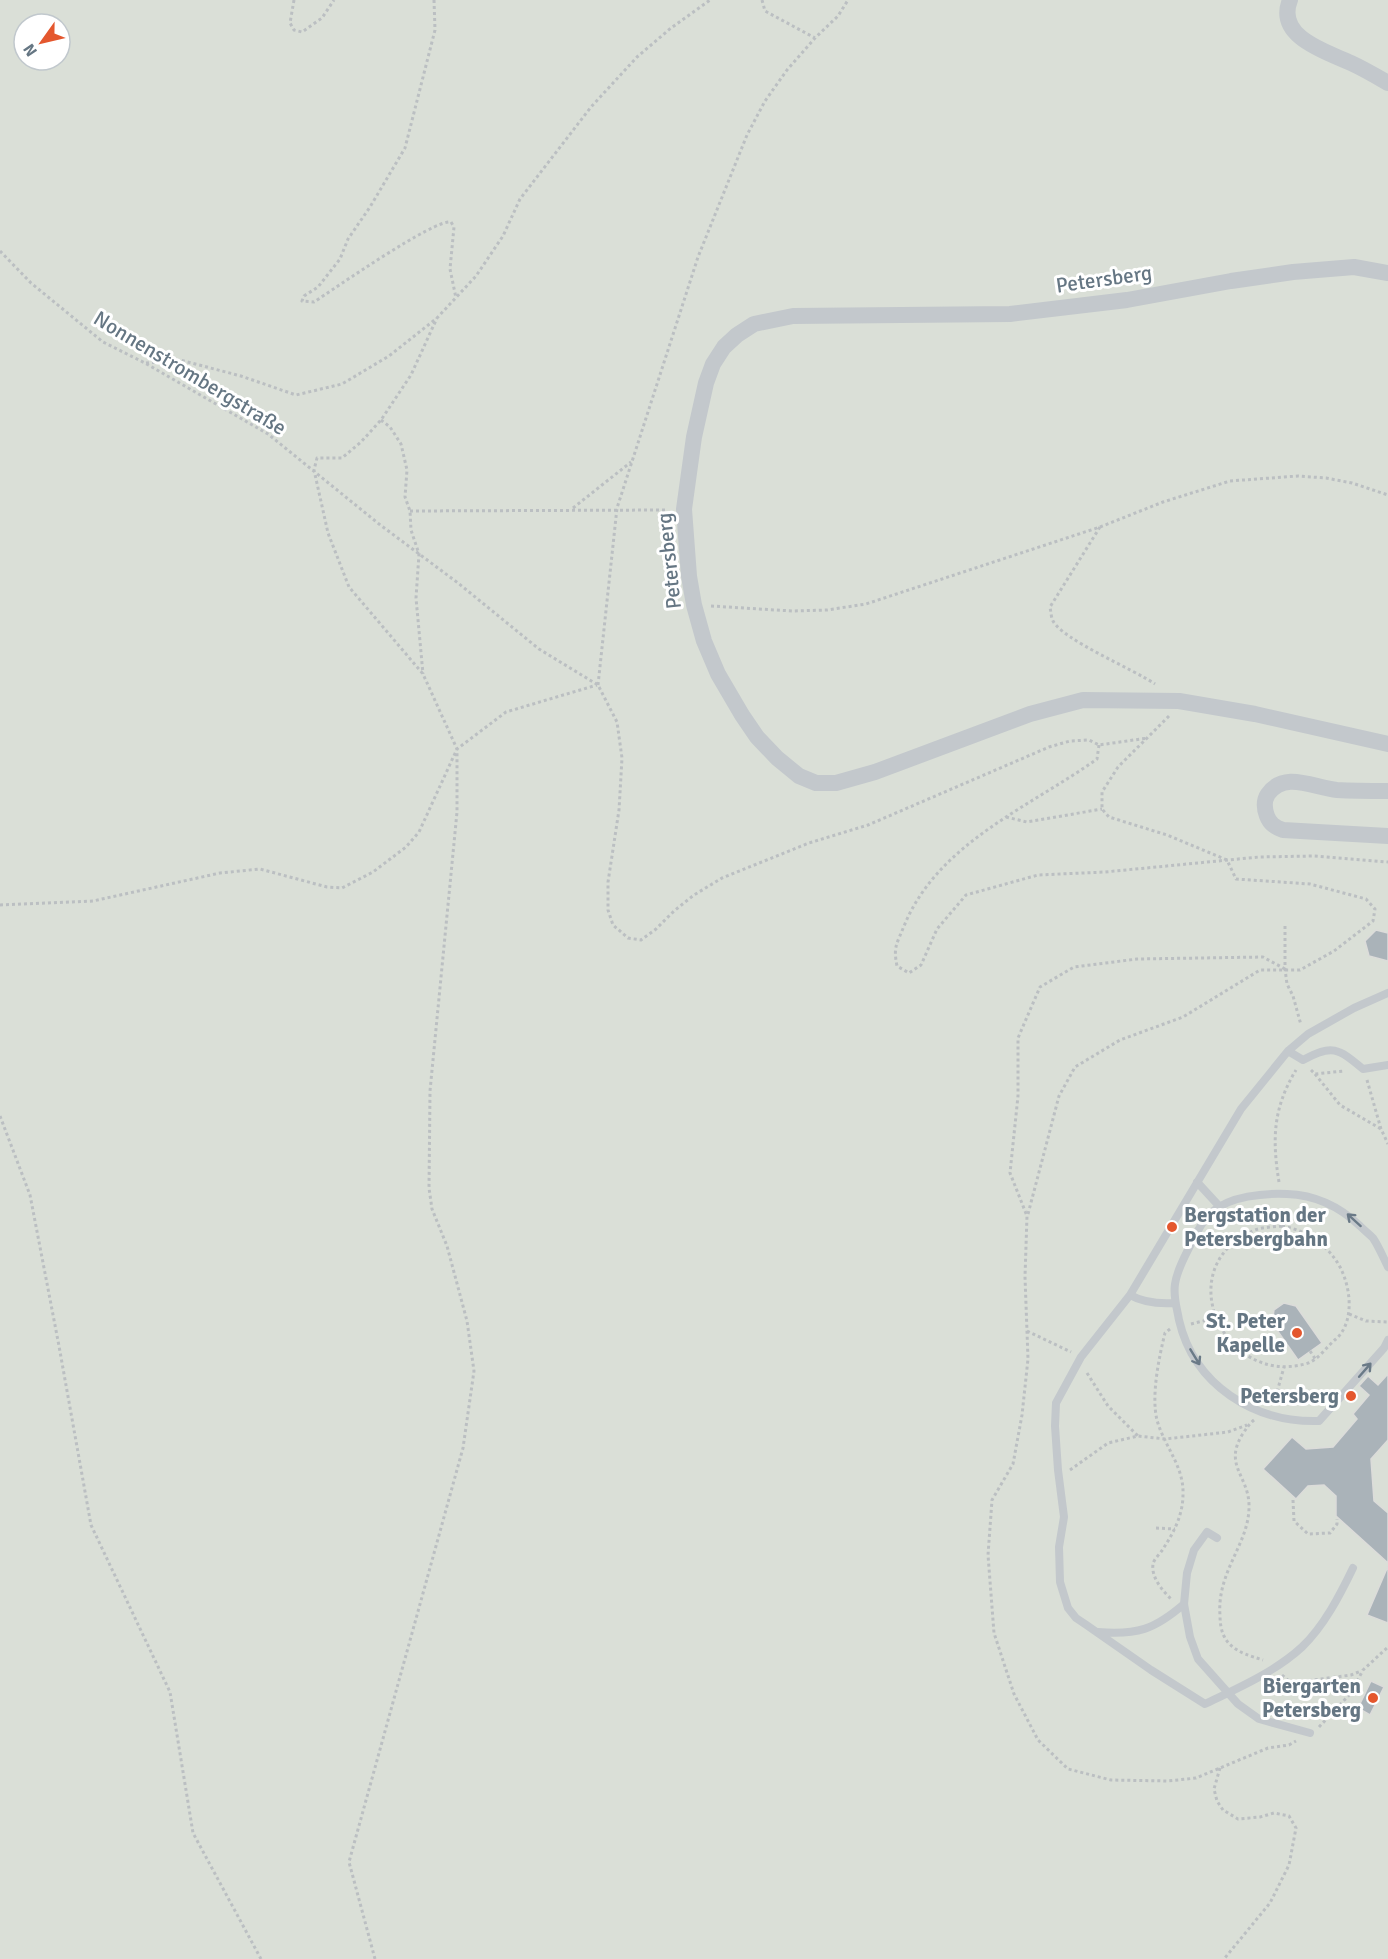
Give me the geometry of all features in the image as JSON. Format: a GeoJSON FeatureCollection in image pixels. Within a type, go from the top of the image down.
{"type":"FeatureCollection","features":[{"type":"Feature","properties":{"kind":"street"},"geometry":{"type":"LineString","coordinates":[[1290,0],[1288,14],[1292,28],[1305,42],[1388,83]]}},
{"type":"Feature","properties":{"kind":"street","name":"Petersberg"},"geometry":{"type":"LineString","coordinates":[[1388,273],[1354,267],[1293,272],[1231,280],[1127,300],[1010,314],[793,316],[754,324],[724,346],[706,382],[694,437],[684,509],[689,576],[694,605],[704,641],[718,674],[757,737],[799,776],[816,783],[836,783],[875,772],[1010,720],[1083,700],[1179,701],[1255,714],[1388,744]]}},
{"type":"Feature","properties":{"kind":"street"},"geometry":{"type":"LineString","coordinates":[[1388,791],[1334,789],[1293,780],[1272,788],[1265,798],[1264,808],[1274,827],[1283,830],[1388,836]]}},
{"type":"Feature","properties":{"kind":"lane"},"geometry":{"type":"LineString","coordinates":[[1353,1568],[1342,1590],[1311,1637],[1292,1656],[1276,1670],[1205,1704],[1150,1670],[1076,1618],[1068,1608],[1063,1597],[1059,1574],[1059,1547],[1064,1517],[1055,1426],[1056,1402],[1080,1359],[1130,1294],[1241,1109],[1288,1051],[1308,1034],[1354,1008],[1388,993]]}},
{"type":"Feature","properties":{"kind":"lane"},"geometry":{"type":"LineString","coordinates":[[1288,1051],[1303,1060],[1322,1050],[1344,1052],[1363,1069],[1388,1065]]}},
{"type":"Feature","properties":{"kind":"lane"},"geometry":{"type":"LineString","coordinates":[[1197,1182],[1220,1207]]}},
{"type":"Feature","properties":{"kind":"lane"},"geometry":{"type":"LineString","coordinates":[[1388,1267],[1372,1237],[1347,1214],[1325,1201],[1296,1194],[1254,1196],[1220,1207],[1212,1212],[1202,1225],[1183,1260],[1175,1285],[1175,1303],[1181,1327],[1197,1362],[1225,1393],[1245,1406],[1292,1420],[1318,1421],[1388,1341]]}},
{"type":"Feature","properties":{"kind":"lane"},"geometry":{"type":"LineString","coordinates":[[1130,1294],[1138,1299],[1159,1304],[1175,1303]]}},
{"type":"Feature","properties":{"kind":"lane"},"geometry":{"type":"LineString","coordinates":[[1218,1538],[1207,1532],[1194,1550],[1187,1574],[1182,1606],[1198,1659],[1227,1693],[1258,1719],[1310,1733]]}},
{"type":"Feature","properties":{"kind":"lane"},"geometry":{"type":"LineString","coordinates":[[1098,1632],[1124,1634],[1149,1628],[1182,1606]]}},
{"type":"Feature","properties":{"kind":"path"},"geometry":{"type":"LineString","coordinates":[[294,0],[290,23],[294,30],[302,32],[322,18],[334,0]]}},
{"type":"Feature","properties":{"kind":"path"},"geometry":{"type":"LineString","coordinates":[[434,0],[435,30],[405,148],[348,239],[340,259],[318,287],[304,296],[302,301],[314,302],[415,237],[445,221],[451,222],[454,227],[450,269],[456,298]]}},
{"type":"Feature","properties":{"kind":"path"},"geometry":{"type":"LineString","coordinates":[[145,363],[180,360],[241,376],[296,395],[342,384],[389,356],[437,318],[476,276],[503,236],[520,199],[591,107],[638,57],[671,28],[710,0]]}},
{"type":"Feature","properties":{"kind":"path"},"geometry":{"type":"LineString","coordinates":[[762,0],[765,11],[815,38]]}},
{"type":"Feature","properties":{"kind":"path"},"geometry":{"type":"LineString","coordinates":[[848,0],[838,16],[787,70],[765,101],[747,135],[698,257],[617,508],[598,685],[617,722],[622,758],[619,810],[608,882],[608,910],[613,925],[628,938],[641,940],[694,895],[722,878],[809,843],[868,825],[1049,747],[1070,741],[1089,740],[1099,745],[1148,738]]}},
{"type":"Feature","properties":{"kind":"path","name":"Nonnenstrombergstraße"},"geometry":{"type":"LineString","coordinates":[[0,250],[31,283],[103,342],[145,363],[268,434],[539,649],[598,685]]}},
{"type":"Feature","properties":{"kind":"path"},"geometry":{"type":"LineString","coordinates":[[375,1959],[349,1862],[463,1448],[474,1371],[467,1322],[447,1246],[432,1209],[429,1188],[430,1091],[457,812],[457,749],[423,674],[349,587],[328,533],[314,470],[317,458],[342,458],[381,420],[411,375],[437,318]]}},
{"type":"Feature","properties":{"kind":"path"},"geometry":{"type":"LineString","coordinates":[[381,420],[390,427],[401,444],[407,470],[405,497],[410,511],[411,530],[419,554],[416,598],[423,674]]}},
{"type":"Feature","properties":{"kind":"path"},"geometry":{"type":"LineString","coordinates":[[572,509],[632,461]]}},
{"type":"Feature","properties":{"kind":"path"},"geometry":{"type":"LineString","coordinates":[[694,605],[792,611],[827,610],[866,604],[1100,527],[1163,502],[1230,481],[1298,476],[1326,478],[1352,483],[1388,495]]}},
{"type":"Feature","properties":{"kind":"path"},"geometry":{"type":"LineString","coordinates":[[410,511],[684,509]]}},
{"type":"Feature","properties":{"kind":"path"},"geometry":{"type":"LineString","coordinates":[[1100,527],[1050,607],[1052,620],[1061,630],[1138,673],[1179,701],[1171,714],[1119,767],[1102,792],[1102,809],[1109,817],[1167,835],[1227,860],[1236,879],[1310,884],[1366,899],[1375,909],[1373,921],[1334,951],[1300,970],[1260,970],[1184,1017],[1120,1040],[1076,1067],[1059,1096],[1027,1216],[1024,1276],[1028,1359],[1022,1415],[1013,1464],[992,1500],[988,1555],[994,1633],[1014,1694],[1038,1740],[1068,1769],[1111,1780],[1168,1781],[1196,1778],[1268,1748],[1289,1745]]}},
{"type":"Feature","properties":{"kind":"path"},"geometry":{"type":"LineString","coordinates":[[0,905],[93,901],[220,873],[260,869],[327,887],[342,888],[373,872],[406,847],[419,832],[457,749],[506,712],[598,685]]}},
{"type":"Feature","properties":{"kind":"path"},"geometry":{"type":"LineString","coordinates":[[1099,745],[1096,759],[973,840],[939,869],[908,916],[894,951],[897,966],[909,973],[921,965],[937,929],[966,895],[1038,875],[1104,872],[1259,857],[1314,856],[1388,862]]}},
{"type":"Feature","properties":{"kind":"path"},"geometry":{"type":"LineString","coordinates":[[1006,817],[1026,822],[1102,809]]}},
{"type":"Feature","properties":{"kind":"path"},"geometry":{"type":"LineString","coordinates":[[1285,926],[1287,984],[1293,996],[1301,1026]]}},
{"type":"Feature","properties":{"kind":"path"},"geometry":{"type":"LineString","coordinates":[[1027,1216],[1010,1173],[1018,1096],[1018,1038],[1040,987],[1074,967],[1137,959],[1263,957],[1285,969]]}},
{"type":"Feature","properties":{"kind":"path"},"geometry":{"type":"LineString","coordinates":[[1282,1226],[1281,1194],[1275,1158],[1275,1122],[1289,1082],[1303,1060],[1341,1105],[1381,1129]]}},
{"type":"Feature","properties":{"kind":"path"},"geometry":{"type":"LineString","coordinates":[[1315,1074],[1363,1069],[1381,1129],[1388,1144]]}},
{"type":"Feature","properties":{"kind":"path"},"geometry":{"type":"LineString","coordinates":[[0,1116],[30,1195],[92,1525],[170,1692],[193,1833],[261,1959]]}},
{"type":"Feature","properties":{"kind":"path"},"geometry":{"type":"LineString","coordinates":[[1291,1227],[1318,1241],[1335,1259],[1345,1281],[1349,1314],[1342,1333],[1316,1360],[1284,1367],[1267,1364],[1251,1358],[1227,1339],[1215,1318],[1209,1289],[1216,1264],[1236,1240],[1257,1229],[1291,1227]]}},
{"type":"Feature","properties":{"kind":"path"},"geometry":{"type":"LineString","coordinates":[[1349,1314],[1366,1321],[1388,1322]]}},
{"type":"Feature","properties":{"kind":"path"},"geometry":{"type":"LineString","coordinates":[[1182,1606],[1160,1588],[1153,1568],[1154,1561],[1175,1529],[1181,1515],[1184,1493],[1175,1458],[1157,1419],[1156,1391],[1165,1333],[1171,1329],[1215,1318]]}},
{"type":"Feature","properties":{"kind":"path"},"geometry":{"type":"LineString","coordinates":[[1027,1331],[1080,1359],[1108,1406],[1138,1436]]}},
{"type":"Feature","properties":{"kind":"path"},"geometry":{"type":"LineString","coordinates":[[1310,1351],[1316,1360]]}},
{"type":"Feature","properties":{"kind":"path"},"geometry":{"type":"LineString","coordinates":[[1268,1413],[1284,1367]]}},
{"type":"Feature","properties":{"kind":"path"},"geometry":{"type":"LineString","coordinates":[[1059,1479],[1108,1443],[1138,1436],[1165,1439],[1228,1432],[1249,1424],[1235,1446],[1235,1463],[1249,1503],[1246,1530],[1225,1578],[1220,1601],[1220,1626],[1224,1638],[1240,1652],[1266,1661],[1291,1683],[1351,1675],[1363,1670]]}},
{"type":"Feature","properties":{"kind":"path"},"geometry":{"type":"LineString","coordinates":[[1293,1500],[1294,1521],[1308,1534],[1329,1533],[1337,1524],[1337,1519]]}},
{"type":"Feature","properties":{"kind":"path"},"geometry":{"type":"LineString","coordinates":[[1156,1528],[1175,1529]]}},
{"type":"Feature","properties":{"kind":"path"},"geometry":{"type":"LineString","coordinates":[[1310,1733],[1335,1712],[1351,1693],[1363,1670],[1388,1647]]}},
{"type":"Feature","properties":{"kind":"path"},"geometry":{"type":"LineString","coordinates":[[1220,1768],[1214,1789],[1217,1801],[1223,1810],[1238,1819],[1274,1813],[1289,1816],[1296,1828],[1289,1865],[1269,1903],[1224,1959]]}},
{"type":"Feature","properties":{"kind":"shaded area"},"geometry":{"type":"Polygon","coordinates":[[[0,0],[1388,0],[1388,1959],[0,1959],[0,0]]]}},
{"type":"Feature","properties":{"kind":"building"},"geometry":{"type":"Polygon","coordinates":[[[1376,930],[1388,933],[1388,961],[1369,956],[1365,941],[1376,930]]]}},
{"type":"Feature","properties":{"kind":"building","name":"St. Peter Kapelle"},"geometry":{"type":"Polygon","coordinates":[[[1284,1303],[1296,1306],[1322,1343],[1298,1360],[1272,1323],[1274,1310],[1284,1303]]]}},
{"type":"Feature","properties":{"kind":"building"},"geometry":{"type":"Polygon","coordinates":[[[1388,1374],[1388,1440],[1371,1459],[1374,1501],[1388,1513],[1388,1563],[1336,1516],[1336,1496],[1324,1485],[1308,1486],[1296,1499],[1263,1469],[1292,1437],[1306,1449],[1333,1447],[1357,1419],[1353,1414],[1369,1395],[1359,1386],[1368,1376],[1378,1385],[1388,1374]]]}},
{"type":"Feature","properties":{"kind":"building"},"geometry":{"type":"Polygon","coordinates":[[[1388,1566],[1388,1623],[1367,1615],[1388,1566]]]}},
{"type":"Feature","properties":{"kind":"building"},"geometry":{"type":"Polygon","coordinates":[[[1371,1681],[1384,1687],[1370,1715],[1358,1708],[1371,1681]]]}},
{"type":"Feature","properties":{"kind":"place","name":"Bergstation der Petersbergbahn"},"geometry":{"type":"Point","coordinates":[1172,1227]}},
{"type":"Feature","properties":{"kind":"place","name":"St. Peter Kapelle"},"geometry":{"type":"Point","coordinates":[1297,1333]}},
{"type":"Feature","properties":{"kind":"place","name":"Petersberg"},"geometry":{"type":"Point","coordinates":[1351,1396]}},
{"type":"Feature","properties":{"kind":"place","name":"Biergarten Petersberg"},"geometry":{"type":"Point","coordinates":[1373,1698]}}]}
